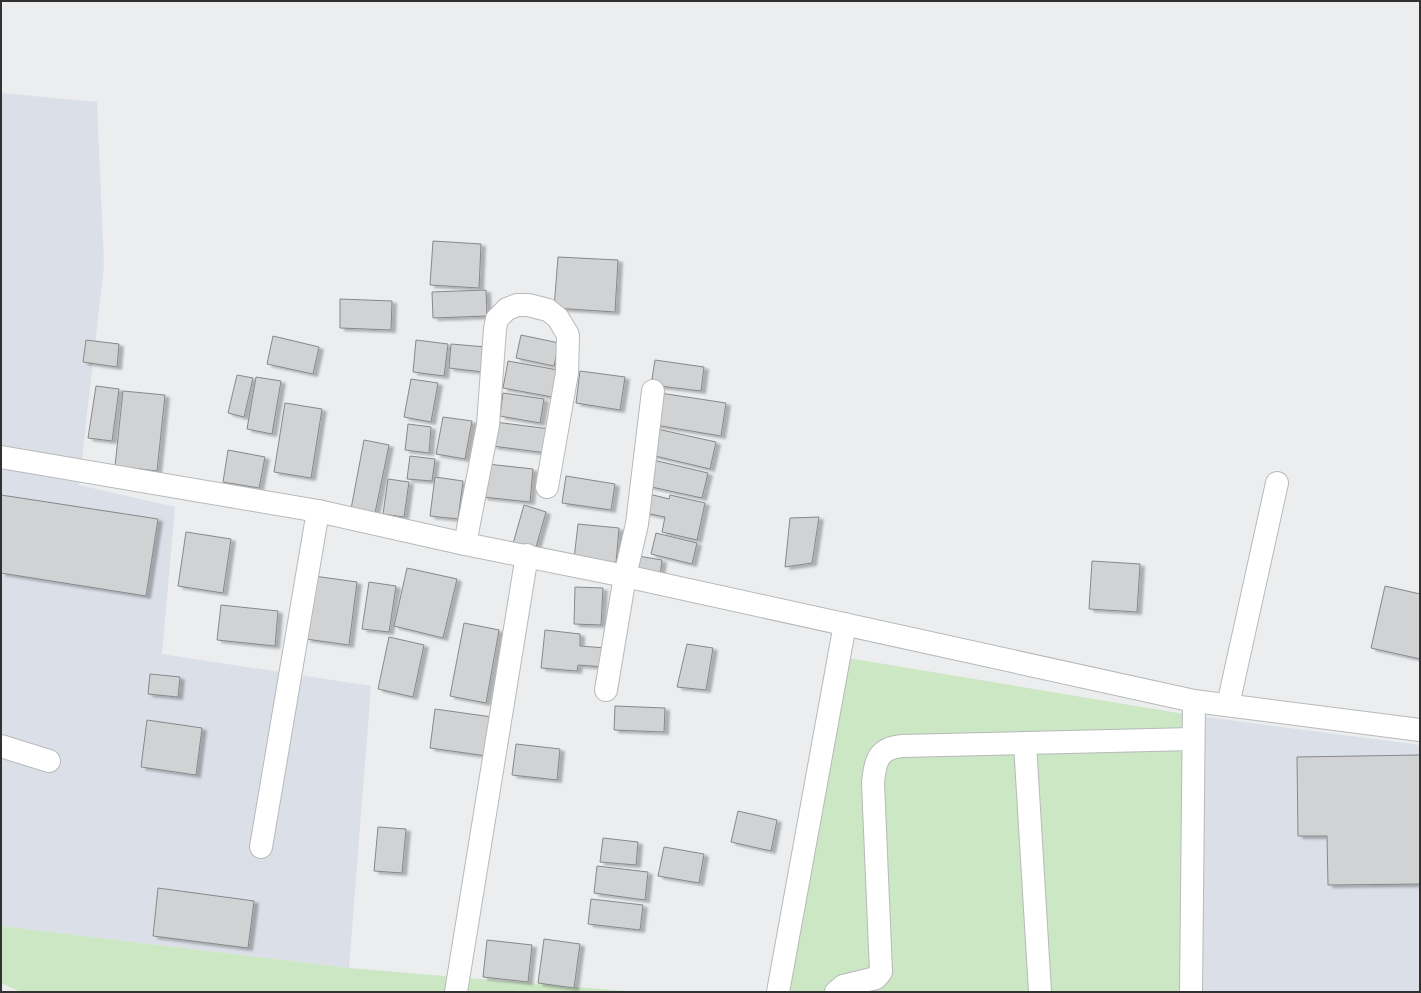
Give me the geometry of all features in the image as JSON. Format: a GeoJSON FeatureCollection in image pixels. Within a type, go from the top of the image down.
{"type":"FeatureCollection","features":[{"type":"Feature","properties":{"kind":"street"},"geometry":{"type":"LineString","coordinates":[[465,544],[488,425],[494,329],[497,319],[503,312],[517,305],[528,305],[548,310],[558,318],[568,335],[567,373],[547,487]]}},
{"type":"Feature","properties":{"kind":"street"},"geometry":{"type":"LineString","coordinates":[[606,690],[625,576],[637,524],[653,391]]}},
{"type":"Feature","properties":{"kind":"street"},"geometry":{"type":"LineString","coordinates":[[1,457],[318,511],[465,544],[527,555],[625,576],[1194,701],[1420,730]]}},
{"type":"Feature","properties":{"kind":"street"},"geometry":{"type":"LineString","coordinates":[[1228,705],[1277,483]]}},
{"type":"Feature","properties":{"kind":"street"},"geometry":{"type":"LineString","coordinates":[[261,847],[318,511]]}},
{"type":"Feature","properties":{"kind":"street"},"geometry":{"type":"LineString","coordinates":[[456,992],[527,555]]}},
{"type":"Feature","properties":{"kind":"street"},"geometry":{"type":"LineString","coordinates":[[778,992],[845,624]]}},
{"type":"Feature","properties":{"kind":"street"},"geometry":{"type":"LineString","coordinates":[[1191,992],[1194,701]]}},
{"type":"Feature","properties":{"kind":"street"},"geometry":{"type":"LineString","coordinates":[[836,992],[843,986],[876,978],[881,972],[873,782],[875,764],[881,754],[893,747],[902,746],[1193,739]]}},
{"type":"Feature","properties":{"kind":"street"},"geometry":{"type":"LineString","coordinates":[[1025,743],[1040,992]]}},
{"type":"Feature","properties":{"kind":"street"},"geometry":{"type":"LineString","coordinates":[[1,746],[49,760]]}},
{"type":"Feature","properties":{"kind":"shaded area"},"geometry":{"type":"Polygon","coordinates":[[[1,93],[97,102],[104,266],[79,485],[175,507],[162,654],[371,686],[349,968],[1,926],[1,93]]]}},
{"type":"Feature","properties":{"kind":"shaded area"},"geometry":{"type":"Polygon","coordinates":[[[1190,715],[1420,745],[1420,992],[1187,992],[1190,715]]]}},
{"type":"Feature","properties":{"kind":"green space"},"geometry":{"type":"Polygon","coordinates":[[[836,656],[1190,715],[1187,992],[767,992],[836,656]]]}},
{"type":"Feature","properties":{"kind":"green space"},"geometry":{"type":"Polygon","coordinates":[[[1,926],[349,968],[637,992],[21,992],[1,983],[1,926]]]}},
{"type":"Feature","properties":{"kind":"building"},"geometry":{"type":"Polygon","coordinates":[[[433,241],[481,244],[479,288],[430,285],[433,241]]]}},
{"type":"Feature","properties":{"kind":"building"},"geometry":{"type":"Polygon","coordinates":[[[558,257],[618,260],[615,312],[554,308],[558,257]]]}},
{"type":"Feature","properties":{"kind":"building"},"geometry":{"type":"Polygon","coordinates":[[[486,290],[487,316],[433,318],[432,292],[486,290]]]}},
{"type":"Feature","properties":{"kind":"building"},"geometry":{"type":"Polygon","coordinates":[[[340,299],[392,301],[391,330],[340,328],[340,299]]]}},
{"type":"Feature","properties":{"kind":"building"},"geometry":{"type":"Polygon","coordinates":[[[521,335],[559,343],[554,366],[516,358],[521,335]]]}},
{"type":"Feature","properties":{"kind":"building"},"geometry":{"type":"Polygon","coordinates":[[[273,336],[319,347],[313,374],[267,364],[273,336]]]}},
{"type":"Feature","properties":{"kind":"building"},"geometry":{"type":"Polygon","coordinates":[[[86,340],[119,344],[117,367],[83,362],[86,340]]]}},
{"type":"Feature","properties":{"kind":"building"},"geometry":{"type":"Polygon","coordinates":[[[416,340],[448,344],[444,376],[413,372],[416,340]]]}},
{"type":"Feature","properties":{"kind":"building"},"geometry":{"type":"Polygon","coordinates":[[[451,344],[486,347],[483,372],[449,368],[451,344]]]}},
{"type":"Feature","properties":{"kind":"building"},"geometry":{"type":"Polygon","coordinates":[[[655,360],[704,367],[701,391],[651,385],[655,360]]]}},
{"type":"Feature","properties":{"kind":"building"},"geometry":{"type":"Polygon","coordinates":[[[508,361],[558,370],[552,397],[503,388],[508,361]]]}},
{"type":"Feature","properties":{"kind":"building"},"geometry":{"type":"Polygon","coordinates":[[[580,371],[625,377],[620,410],[576,403],[580,371]]]}},
{"type":"Feature","properties":{"kind":"building"},"geometry":{"type":"Polygon","coordinates":[[[237,375],[253,378],[244,417],[228,413],[237,375]]]}},
{"type":"Feature","properties":{"kind":"building"},"geometry":{"type":"Polygon","coordinates":[[[256,377],[281,381],[272,434],[247,429],[256,377]]]}},
{"type":"Feature","properties":{"kind":"building"},"geometry":{"type":"Polygon","coordinates":[[[411,379],[438,383],[431,422],[404,417],[411,379]]]}},
{"type":"Feature","properties":{"kind":"building"},"geometry":{"type":"Polygon","coordinates":[[[96,386],[119,389],[112,441],[88,438],[96,386]]]}},
{"type":"Feature","properties":{"kind":"building"},"geometry":{"type":"Polygon","coordinates":[[[123,391],[165,395],[157,471],[115,466],[123,391]]]}},
{"type":"Feature","properties":{"kind":"building"},"geometry":{"type":"Polygon","coordinates":[[[503,393],[544,399],[540,423],[500,416],[503,393]]]}},
{"type":"Feature","properties":{"kind":"building"},"geometry":{"type":"Polygon","coordinates":[[[660,393],[726,403],[721,436],[655,425],[660,393]]]}},
{"type":"Feature","properties":{"kind":"building"},"geometry":{"type":"Polygon","coordinates":[[[285,403],[322,409],[311,478],[274,472],[285,403]]]}},
{"type":"Feature","properties":{"kind":"building"},"geometry":{"type":"Polygon","coordinates":[[[443,417],[472,421],[465,459],[436,454],[443,417]]]}},
{"type":"Feature","properties":{"kind":"building"},"geometry":{"type":"Polygon","coordinates":[[[495,422],[550,429],[547,453],[492,446],[495,422]]]}},
{"type":"Feature","properties":{"kind":"building"},"geometry":{"type":"Polygon","coordinates":[[[408,424],[431,427],[429,453],[405,450],[408,424]]]}},
{"type":"Feature","properties":{"kind":"building"},"geometry":{"type":"Polygon","coordinates":[[[657,429],[716,442],[710,469],[651,455],[657,429]]]}},
{"type":"Feature","properties":{"kind":"building"},"geometry":{"type":"Polygon","coordinates":[[[364,440],[389,445],[375,513],[351,509],[364,440]]]}},
{"type":"Feature","properties":{"kind":"building"},"geometry":{"type":"Polygon","coordinates":[[[228,450],[265,457],[259,488],[223,482],[228,450]]]}},
{"type":"Feature","properties":{"kind":"building"},"geometry":{"type":"Polygon","coordinates":[[[410,456],[435,459],[432,481],[407,479],[410,456]]]}},
{"type":"Feature","properties":{"kind":"building"},"geometry":{"type":"Polygon","coordinates":[[[653,460],[708,473],[702,498],[647,486],[653,460]]]}},
{"type":"Feature","properties":{"kind":"building"},"geometry":{"type":"Polygon","coordinates":[[[487,464],[533,469],[530,502],[483,497],[487,464]]]}},
{"type":"Feature","properties":{"kind":"building"},"geometry":{"type":"Polygon","coordinates":[[[566,476],[615,484],[611,510],[562,503],[566,476]]]}},
{"type":"Feature","properties":{"kind":"building"},"geometry":{"type":"Polygon","coordinates":[[[435,477],[463,481],[458,519],[430,516],[435,477]]]}},
{"type":"Feature","properties":{"kind":"building"},"geometry":{"type":"Polygon","coordinates":[[[388,479],[409,482],[404,517],[383,514],[388,479]]]}},
{"type":"Feature","properties":{"kind":"building"},"geometry":{"type":"Polygon","coordinates":[[[645,493],[669,499],[670,495],[705,503],[697,540],[662,532],[665,517],[641,512],[645,493]]]}},
{"type":"Feature","properties":{"kind":"building"},"geometry":{"type":"Polygon","coordinates":[[[1,495],[158,519],[146,596],[1,573],[1,495]]]}},
{"type":"Feature","properties":{"kind":"building"},"geometry":{"type":"Polygon","coordinates":[[[524,505],[546,512],[534,554],[512,547],[524,505]]]}},
{"type":"Feature","properties":{"kind":"building"},"geometry":{"type":"Polygon","coordinates":[[[819,517],[812,563],[785,567],[790,518],[819,517]]]}},
{"type":"Feature","properties":{"kind":"building"},"geometry":{"type":"Polygon","coordinates":[[[578,524],[619,528],[616,563],[574,559],[578,524]]]}},
{"type":"Feature","properties":{"kind":"building"},"geometry":{"type":"Polygon","coordinates":[[[186,532],[231,539],[223,593],[178,586],[186,532]]]}},
{"type":"Feature","properties":{"kind":"building"},"geometry":{"type":"Polygon","coordinates":[[[656,533],[697,543],[692,564],[651,554],[656,533]]]}},
{"type":"Feature","properties":{"kind":"building"},"geometry":{"type":"Polygon","coordinates":[[[638,556],[662,560],[660,576],[635,572],[638,556]]]}},
{"type":"Feature","properties":{"kind":"building"},"geometry":{"type":"Polygon","coordinates":[[[1092,561],[1140,564],[1137,612],[1089,609],[1092,561]]]}},
{"type":"Feature","properties":{"kind":"building"},"geometry":{"type":"Polygon","coordinates":[[[407,568],[457,579],[443,638],[394,626],[407,568]]]}},
{"type":"Feature","properties":{"kind":"building"},"geometry":{"type":"Polygon","coordinates":[[[314,576],[357,582],[349,645],[306,639],[314,576]]]}},
{"type":"Feature","properties":{"kind":"building"},"geometry":{"type":"Polygon","coordinates":[[[369,582],[396,586],[389,632],[362,629],[369,582]]]}},
{"type":"Feature","properties":{"kind":"building"},"geometry":{"type":"Polygon","coordinates":[[[1385,586],[1420,594],[1420,659],[1371,648],[1385,586]]]}},
{"type":"Feature","properties":{"kind":"building"},"geometry":{"type":"Polygon","coordinates":[[[575,587],[603,588],[601,625],[574,624],[575,587]]]}},
{"type":"Feature","properties":{"kind":"building"},"geometry":{"type":"Polygon","coordinates":[[[221,605],[278,611],[275,646],[217,640],[221,605]]]}},
{"type":"Feature","properties":{"kind":"building"},"geometry":{"type":"Polygon","coordinates":[[[464,623],[499,630],[486,703],[450,696],[464,623]]]}},
{"type":"Feature","properties":{"kind":"building"},"geometry":{"type":"Polygon","coordinates":[[[545,630],[580,634],[580,646],[606,648],[605,667],[578,665],[577,671],[541,668],[545,630]]]}},
{"type":"Feature","properties":{"kind":"building"},"geometry":{"type":"Polygon","coordinates":[[[389,637],[424,645],[413,697],[378,689],[389,637]]]}},
{"type":"Feature","properties":{"kind":"building"},"geometry":{"type":"Polygon","coordinates":[[[687,644],[713,648],[706,690],[677,687],[687,644]]]}},
{"type":"Feature","properties":{"kind":"building"},"geometry":{"type":"Polygon","coordinates":[[[150,674],[180,677],[178,697],[148,694],[150,674]]]}},
{"type":"Feature","properties":{"kind":"building"},"geometry":{"type":"Polygon","coordinates":[[[615,706],[665,708],[664,732],[614,730],[615,706]]]}},
{"type":"Feature","properties":{"kind":"building"},"geometry":{"type":"Polygon","coordinates":[[[435,709],[492,717],[487,756],[430,748],[435,709]]]}},
{"type":"Feature","properties":{"kind":"building"},"geometry":{"type":"Polygon","coordinates":[[[147,720],[202,728],[196,775],[141,767],[147,720]]]}},
{"type":"Feature","properties":{"kind":"building"},"geometry":{"type":"Polygon","coordinates":[[[516,744],[560,749],[557,780],[512,775],[516,744]]]}},
{"type":"Feature","properties":{"kind":"building"},"geometry":{"type":"Polygon","coordinates":[[[1420,755],[1420,884],[1328,885],[1327,836],[1298,836],[1297,757],[1420,755]]]}},
{"type":"Feature","properties":{"kind":"building"},"geometry":{"type":"Polygon","coordinates":[[[738,811],[777,820],[771,851],[731,842],[738,811]]]}},
{"type":"Feature","properties":{"kind":"building"},"geometry":{"type":"Polygon","coordinates":[[[378,827],[406,829],[402,873],[374,871],[378,827]]]}},
{"type":"Feature","properties":{"kind":"building"},"geometry":{"type":"Polygon","coordinates":[[[603,838],[638,842],[636,865],[600,862],[603,838]]]}},
{"type":"Feature","properties":{"kind":"building"},"geometry":{"type":"Polygon","coordinates":[[[664,847],[704,854],[699,883],[658,876],[664,847]]]}},
{"type":"Feature","properties":{"kind":"building"},"geometry":{"type":"Polygon","coordinates":[[[597,866],[648,872],[645,900],[594,893],[597,866]]]}},
{"type":"Feature","properties":{"kind":"building"},"geometry":{"type":"Polygon","coordinates":[[[158,888],[254,901],[248,948],[153,936],[158,888]]]}},
{"type":"Feature","properties":{"kind":"building"},"geometry":{"type":"Polygon","coordinates":[[[591,899],[643,905],[640,930],[588,924],[591,899]]]}},
{"type":"Feature","properties":{"kind":"building"},"geometry":{"type":"Polygon","coordinates":[[[544,939],[580,944],[574,988],[538,983],[544,939]]]}},
{"type":"Feature","properties":{"kind":"building"},"geometry":{"type":"Polygon","coordinates":[[[487,940],[532,945],[528,982],[483,977],[487,940]]]}}]}
